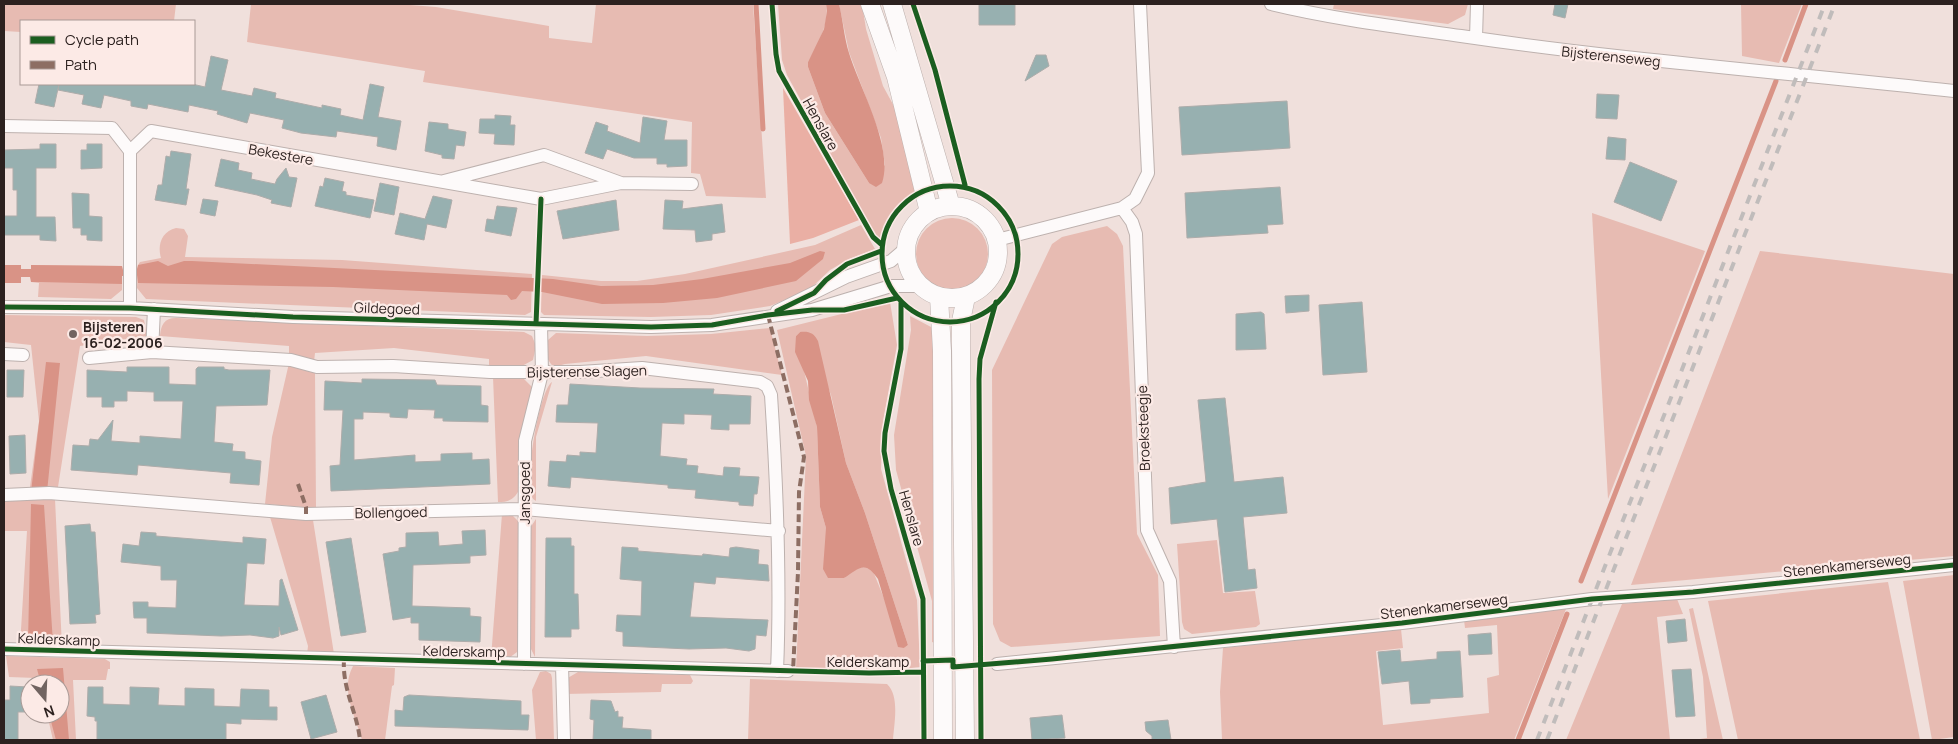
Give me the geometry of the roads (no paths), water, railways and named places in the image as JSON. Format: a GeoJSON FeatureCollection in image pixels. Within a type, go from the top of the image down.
{"type":"FeatureCollection","features":[{"type":"Feature","properties":{"kind":"street"},"geometry":{"type":"LineString","coordinates":[[870,4],[896,77],[929,212]]}},
{"type":"Feature","properties":{"kind":"street"},"geometry":{"type":"LineString","coordinates":[[892,4],[951,206]]}},
{"type":"Feature","properties":{"kind":"street"},"geometry":{"type":"LineString","coordinates":[[997,240],[1122,208],[1135,199],[1148,172],[1140,4]]}},
{"type":"Feature","properties":{"kind":"street","name":"Bijsterenseweg"},"geometry":{"type":"LineString","coordinates":[[1271,4],[1476,38],[1644,60],[1748,68],[1954,91]]}},
{"type":"Feature","properties":{"kind":"street"},"geometry":{"type":"LineString","coordinates":[[1476,38],[1477,4]]}},
{"type":"Feature","properties":{"kind":"street"},"geometry":{"type":"LineString","coordinates":[[4,126],[112,128],[130,151],[130,308]]}},
{"type":"Feature","properties":{"kind":"street","name":"Bekestere"},"geometry":{"type":"LineString","coordinates":[[130,151],[151,131],[541,200],[621,183],[692,184]]}},
{"type":"Feature","properties":{"kind":"street","name":"Bekestere"},"geometry":{"type":"LineString","coordinates":[[440,182],[544,155],[621,183]]}},
{"type":"Feature","properties":{"kind":"street"},"geometry":{"type":"LineString","coordinates":[[951,206],[974,212],[984,219],[997,240],[998,258],[993,274],[982,288],[966,297],[957,299],[939,297],[919,286],[907,266],[905,248],[910,231],[915,223],[929,212],[951,206]]}},
{"type":"Feature","properties":{"kind":"street","name":"Broeksteegje"},"geometry":{"type":"LineString","coordinates":[[1122,208],[1132,222],[1136,234],[1147,530],[1170,581],[1174,647]]}},
{"type":"Feature","properties":{"kind":"street","name":"Gildegoed"},"geometry":{"type":"LineString","coordinates":[[768,315],[846,276],[891,260],[905,248]]}},
{"type":"Feature","properties":{"kind":"street","name":"Gildegoed"},"geometry":{"type":"LineString","coordinates":[[4,306],[130,308],[302,317],[651,327],[712,325],[768,315],[812,310],[891,286],[919,286]]}},
{"type":"Feature","properties":{"kind":"street","name":"Henslare"},"geometry":{"type":"LineString","coordinates":[[939,297],[942,351],[943,740]]}},
{"type":"Feature","properties":{"kind":"street"},"geometry":{"type":"LineString","coordinates":[[965,740],[961,320],[966,297]]}},
{"type":"Feature","properties":{"kind":"street"},"geometry":{"type":"LineString","coordinates":[[152,352],[154,309]]}},
{"type":"Feature","properties":{"kind":"street","name":"Jansgoed"},"geometry":{"type":"LineString","coordinates":[[524,664],[524,441],[542,373],[541,324]]}},
{"type":"Feature","properties":{"kind":"street","name":"Bijsterense Slagen"},"geometry":{"type":"LineString","coordinates":[[88,358],[152,352],[291,360],[317,368],[394,366],[542,373],[642,368],[760,382],[767,386],[771,395],[779,530],[783,671]]}},
{"type":"Feature","properties":{"kind":"street"},"geometry":{"type":"LineString","coordinates":[[4,354],[24,355]]}},
{"type":"Feature","properties":{"kind":"street","name":"Bollengoed"},"geometry":{"type":"LineString","coordinates":[[4,495],[49,493],[306,514],[524,509],[779,530]]}},
{"type":"Feature","properties":{"kind":"street","name":"Stenenkamerseweg"},"geometry":{"type":"LineString","coordinates":[[997,664],[1402,623],[1592,599],[1694,592],[1954,565]]}},
{"type":"Feature","properties":{"kind":"street","name":"Kelderskamp"},"geometry":{"type":"LineString","coordinates":[[4,649],[783,671]]}},
{"type":"Feature","properties":{"kind":"street"},"geometry":{"type":"LineString","coordinates":[[562,665],[564,740]]}},
{"type":"Feature","properties":{"kind":"waterway"},"geometry":{"type":"LineString","coordinates":[[756,4],[763,129]]}},
{"type":"Feature","properties":{"kind":"waterway"},"geometry":{"type":"LineString","coordinates":[[1785,60],[1806,4]]}},
{"type":"Feature","properties":{"kind":"waterway"},"geometry":{"type":"LineString","coordinates":[[1581,581],[1776,81]]}},
{"type":"Feature","properties":{"kind":"waterway"},"geometry":{"type":"LineString","coordinates":[[1518,740],[1567,614]]}},
{"type":"Feature","properties":{"kind":"railway"},"geometry":{"type":"LineString","coordinates":[[1537,740],[1825,4]]}},
{"type":"Feature","properties":{"kind":"railway"},"geometry":{"type":"LineString","coordinates":[[1547,740],[1835,4]]}},
{"type":"Feature","properties":{"kind":"place","name":"Bijsteren 16-02-2006"},"geometry":{"type":"Point","coordinates":[73,334]}}]}
